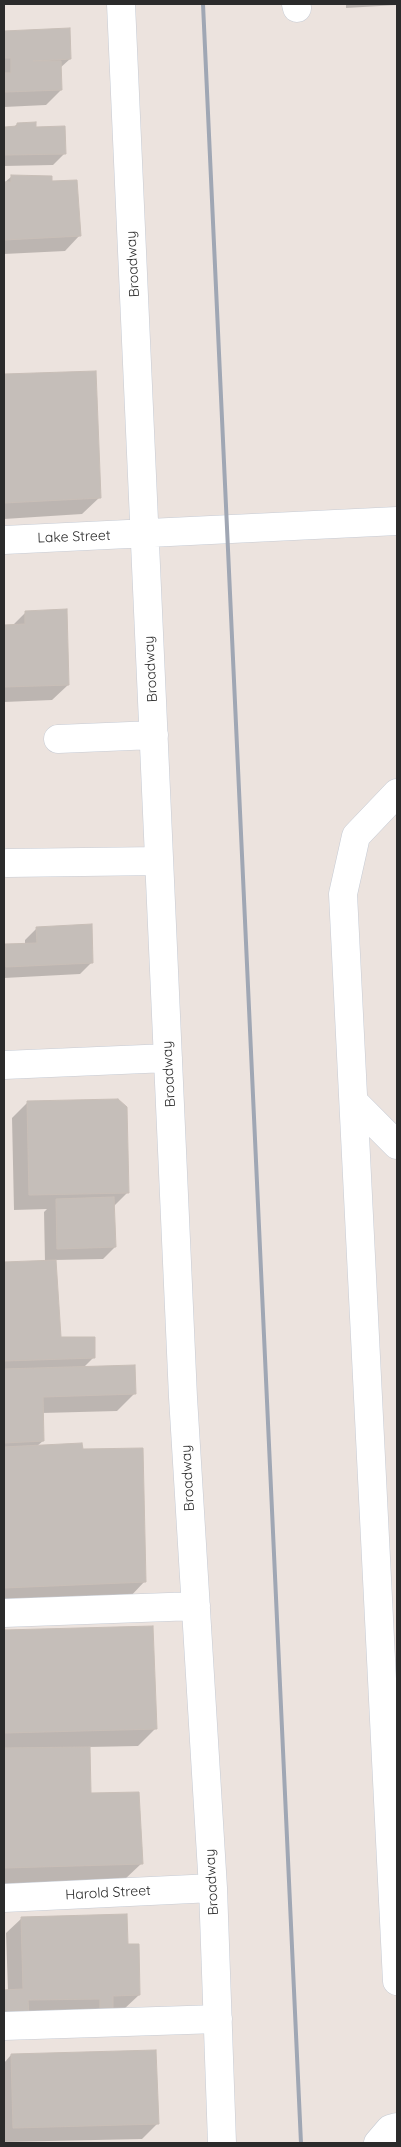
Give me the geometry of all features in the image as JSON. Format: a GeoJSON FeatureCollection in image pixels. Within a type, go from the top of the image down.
{"type":"FeatureCollection","features":[{"type":"Feature","properties":{"kind":"street","name":"Broadway"},"geometry":{"type":"LineString","coordinates":[[121,4],[183,1397],[213,1888],[222,2143]]}},
{"type":"Feature","properties":{"kind":"street","name":"Lake Street"},"geometry":{"type":"LineString","coordinates":[[4,540],[397,521]]}},
{"type":"Feature","properties":{"kind":"street"},"geometry":{"type":"LineString","coordinates":[[58,739],[154,736]]}},
{"type":"Feature","properties":{"kind":"street"},"geometry":{"type":"LineString","coordinates":[[397,793],[356,836],[343,894],[396,1924],[397,1981]]}},
{"type":"Feature","properties":{"kind":"street"},"geometry":{"type":"LineString","coordinates":[[8,863],[159,861]]}},
{"type":"Feature","properties":{"kind":"street"},"geometry":{"type":"LineString","coordinates":[[4,1065],[168,1058]]}},
{"type":"Feature","properties":{"kind":"street"},"geometry":{"type":"LineString","coordinates":[[354,1102],[397,1145]]}},
{"type":"Feature","properties":{"kind":"street"},"geometry":{"type":"LineString","coordinates":[[4,1613],[196,1606]]}},
{"type":"Feature","properties":{"kind":"street","name":"Harold Street"},"geometry":{"type":"LineString","coordinates":[[4,1898],[213,1888]]}},
{"type":"Feature","properties":{"kind":"street"},"geometry":{"type":"LineString","coordinates":[[4,2026],[218,2019]]}},
{"type":"Feature","properties":{"kind":"street"},"geometry":{"type":"LineString","coordinates":[[378,2143],[390,2129],[397,2127]]}},
{"type":"Feature","properties":{"kind":"building"},"geometry":{"type":"Polygon","coordinates":[[[70,28],[71,59],[33,61],[61,61],[62,90],[5,92],[4,73],[11,73],[11,58],[4,58],[4,31],[70,28]]]}},
{"type":"Feature","properties":{"kind":"building"},"geometry":{"type":"Polygon","coordinates":[[[36,122],[36,127],[65,126],[66,154],[5,155],[5,127],[17,126],[17,123],[36,122]]]}},
{"type":"Feature","properties":{"kind":"building"},"geometry":{"type":"Polygon","coordinates":[[[11,175],[52,176],[52,181],[77,180],[81,236],[4,240],[4,182],[11,182],[11,175]]]}},
{"type":"Feature","properties":{"kind":"building"},"geometry":{"type":"Polygon","coordinates":[[[96,371],[101,498],[4,503],[4,374],[96,371]]]}},
{"type":"Feature","properties":{"kind":"building"},"geometry":{"type":"Polygon","coordinates":[[[67,609],[69,685],[4,687],[4,625],[25,624],[25,611],[67,609]]]}},
{"type":"Feature","properties":{"kind":"building"},"geometry":{"type":"Polygon","coordinates":[[[92,924],[93,963],[6,967],[5,944],[37,943],[36,927],[92,924]]]}},
{"type":"Feature","properties":{"kind":"building"},"geometry":{"type":"Polygon","coordinates":[[[118,1099],[127,1107],[129,1193],[29,1195],[27,1101],[118,1099]]]}},
{"type":"Feature","properties":{"kind":"building"},"geometry":{"type":"Polygon","coordinates":[[[114,1197],[116,1247],[57,1249],[56,1199],[114,1197]]]}},
{"type":"Feature","properties":{"kind":"building"},"geometry":{"type":"Polygon","coordinates":[[[56,1260],[61,1337],[95,1337],[95,1358],[4,1361],[4,1262],[56,1260]]]}},
{"type":"Feature","properties":{"kind":"building"},"geometry":{"type":"Polygon","coordinates":[[[135,1365],[136,1394],[43,1397],[44,1441],[4,1443],[4,1369],[135,1365]]]}},
{"type":"Feature","properties":{"kind":"building"},"geometry":{"type":"Polygon","coordinates":[[[82,1443],[83,1449],[143,1448],[146,1582],[4,1588],[4,1447],[82,1443]]]}},
{"type":"Feature","properties":{"kind":"building"},"geometry":{"type":"Polygon","coordinates":[[[153,1626],[157,1729],[4,1733],[4,1630],[153,1626]]]}},
{"type":"Feature","properties":{"kind":"building"},"geometry":{"type":"Polygon","coordinates":[[[90,1747],[91,1793],[139,1792],[143,1864],[4,1868],[4,1748],[90,1747]]]}},
{"type":"Feature","properties":{"kind":"building"},"geometry":{"type":"Polygon","coordinates":[[[127,1914],[128,1944],[139,1944],[140,1995],[113,1996],[113,2011],[100,2011],[100,1999],[28,2000],[29,2019],[4,2020],[4,1990],[23,1989],[21,1917],[127,1914]]]}},
{"type":"Feature","properties":{"kind":"building"},"geometry":{"type":"Polygon","coordinates":[[[156,2050],[159,2124],[13,2128],[11,2054],[156,2050]]]}},
{"type":"Feature","properties":{"kind":"railway"},"geometry":{"type":"LineString","coordinates":[[203,4],[301,2143]]}}]}
